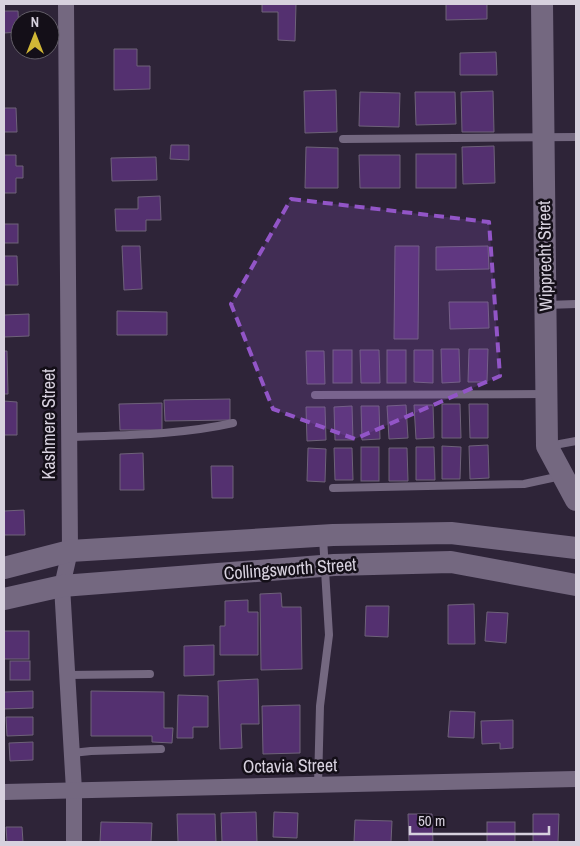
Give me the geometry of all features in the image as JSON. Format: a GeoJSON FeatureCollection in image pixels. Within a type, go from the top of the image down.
{"type":"FeatureCollection","features":[{"type":"Feature","properties":{"kind":"main road","name":"Wipprecht Street"},"geometry":{"type":"LineString","coordinates":[[542,4],[547,446],[576,500]]}},
{"type":"Feature","properties":{"kind":"main road","name":"Collingsworth Street"},"geometry":{"type":"LineString","coordinates":[[4,568],[70,551],[322,536],[451,533],[576,548]]}},
{"type":"Feature","properties":{"kind":"main road","name":"Collingsworth Street"},"geometry":{"type":"LineString","coordinates":[[4,600],[62,586],[325,565],[451,562],[576,585]]}},
{"type":"Feature","properties":{"kind":"street","name":"Kashmere Street"},"geometry":{"type":"LineString","coordinates":[[66,4],[70,551],[62,586],[74,790],[74,842]]}},
{"type":"Feature","properties":{"kind":"street","name":"Octavia Street"},"geometry":{"type":"LineString","coordinates":[[4,792],[576,779]]}},
{"type":"Feature","properties":{"kind":"lane"},"geometry":{"type":"LineString","coordinates":[[343,140],[576,137]]}},
{"type":"Feature","properties":{"kind":"lane"},"geometry":{"type":"LineString","coordinates":[[545,305],[576,304]]}},
{"type":"Feature","properties":{"kind":"lane"},"geometry":{"type":"LineString","coordinates":[[315,395],[547,394]]}},
{"type":"Feature","properties":{"kind":"lane"},"geometry":{"type":"LineString","coordinates":[[69,437],[155,433],[214,427],[233,423]]}},
{"type":"Feature","properties":{"kind":"lane"},"geometry":{"type":"LineString","coordinates":[[547,446],[576,440]]}},
{"type":"Feature","properties":{"kind":"lane"},"geometry":{"type":"LineString","coordinates":[[333,488],[524,484],[563,475]]}},
{"type":"Feature","properties":{"kind":"lane"},"geometry":{"type":"LineString","coordinates":[[318,785],[320,706],[329,635],[322,536]]}},
{"type":"Feature","properties":{"kind":"lane"},"geometry":{"type":"LineString","coordinates":[[67,675],[150,674]]}},
{"type":"Feature","properties":{"kind":"lane"},"geometry":{"type":"LineString","coordinates":[[72,753],[91,750],[161,749]]}},
{"type":"Feature","properties":{"kind":"highlighted area"},"geometry":{"type":"Polygon","coordinates":[[[291,199],[489,222],[500,376],[355,439],[273,409],[231,304],[291,199]]]}},
{"type":"Feature","properties":{"kind":"building"},"geometry":{"type":"Polygon","coordinates":[[[262,4],[296,4],[295,41],[278,40],[278,12],[262,12],[262,4]]]}},
{"type":"Feature","properties":{"kind":"building"},"geometry":{"type":"Polygon","coordinates":[[[446,4],[487,4],[487,19],[446,20],[446,4]]]}},
{"type":"Feature","properties":{"kind":"building"},"geometry":{"type":"Polygon","coordinates":[[[4,11],[10,11],[10,33],[4,33],[4,11]]]}},
{"type":"Feature","properties":{"kind":"building"},"geometry":{"type":"Polygon","coordinates":[[[114,49],[137,49],[137,66],[150,66],[150,89],[114,90],[114,49]]]}},
{"type":"Feature","properties":{"kind":"building"},"geometry":{"type":"Polygon","coordinates":[[[496,52],[497,75],[460,75],[460,53],[496,52]]]}},
{"type":"Feature","properties":{"kind":"building"},"geometry":{"type":"Polygon","coordinates":[[[336,90],[337,132],[305,133],[304,91],[336,90]]]}},
{"type":"Feature","properties":{"kind":"building"},"geometry":{"type":"Polygon","coordinates":[[[493,91],[494,132],[462,132],[461,92],[493,91]]]}},
{"type":"Feature","properties":{"kind":"building"},"geometry":{"type":"Polygon","coordinates":[[[360,92],[400,93],[399,127],[359,126],[360,92]]]}},
{"type":"Feature","properties":{"kind":"building"},"geometry":{"type":"Polygon","coordinates":[[[415,92],[455,92],[456,124],[416,125],[415,92]]]}},
{"type":"Feature","properties":{"kind":"building"},"geometry":{"type":"Polygon","coordinates":[[[4,108],[16,108],[17,132],[4,132],[4,108]]]}},
{"type":"Feature","properties":{"kind":"building"},"geometry":{"type":"Polygon","coordinates":[[[171,145],[189,145],[189,160],[170,159],[171,145]]]}},
{"type":"Feature","properties":{"kind":"building"},"geometry":{"type":"Polygon","coordinates":[[[494,146],[495,183],[463,184],[462,147],[494,146]]]}},
{"type":"Feature","properties":{"kind":"building"},"geometry":{"type":"Polygon","coordinates":[[[306,147],[338,148],[338,188],[305,188],[306,147]]]}},
{"type":"Feature","properties":{"kind":"building"},"geometry":{"type":"Polygon","coordinates":[[[416,154],[456,154],[456,188],[416,188],[416,154]]]}},
{"type":"Feature","properties":{"kind":"building"},"geometry":{"type":"Polygon","coordinates":[[[4,155],[16,155],[16,166],[23,166],[23,178],[16,178],[16,193],[4,193],[4,155]]]}},
{"type":"Feature","properties":{"kind":"building"},"geometry":{"type":"Polygon","coordinates":[[[359,155],[400,155],[400,188],[360,188],[359,155]]]}},
{"type":"Feature","properties":{"kind":"building"},"geometry":{"type":"Polygon","coordinates":[[[156,157],[157,180],[112,181],[111,158],[156,157]]]}},
{"type":"Feature","properties":{"kind":"building"},"geometry":{"type":"Polygon","coordinates":[[[160,196],[161,220],[146,220],[146,231],[116,231],[115,209],[138,209],[138,197],[160,196]]]}},
{"type":"Feature","properties":{"kind":"building"},"geometry":{"type":"Polygon","coordinates":[[[4,224],[18,224],[18,243],[4,243],[4,224]]]}},
{"type":"Feature","properties":{"kind":"building"},"geometry":{"type":"Polygon","coordinates":[[[122,246],[140,246],[142,289],[124,290],[122,246]]]}},
{"type":"Feature","properties":{"kind":"building"},"geometry":{"type":"Polygon","coordinates":[[[395,246],[419,246],[418,339],[394,339],[395,246]]]}},
{"type":"Feature","properties":{"kind":"building"},"geometry":{"type":"Polygon","coordinates":[[[488,246],[489,269],[436,270],[436,247],[488,246]]]}},
{"type":"Feature","properties":{"kind":"building"},"geometry":{"type":"Polygon","coordinates":[[[4,256],[17,256],[18,285],[4,285],[4,256]]]}},
{"type":"Feature","properties":{"kind":"building"},"geometry":{"type":"Polygon","coordinates":[[[449,302],[488,302],[489,328],[450,329],[449,302]]]}},
{"type":"Feature","properties":{"kind":"building"},"geometry":{"type":"Polygon","coordinates":[[[117,311],[167,312],[167,335],[117,335],[117,311]]]}},
{"type":"Feature","properties":{"kind":"building"},"geometry":{"type":"Polygon","coordinates":[[[29,314],[29,336],[4,337],[4,315],[29,314]]]}},
{"type":"Feature","properties":{"kind":"building"},"geometry":{"type":"Polygon","coordinates":[[[441,349],[459,349],[460,382],[442,383],[441,349]]]}},
{"type":"Feature","properties":{"kind":"building"},"geometry":{"type":"Polygon","coordinates":[[[469,349],[488,349],[487,382],[468,382],[469,349]]]}},
{"type":"Feature","properties":{"kind":"building"},"geometry":{"type":"Polygon","coordinates":[[[333,350],[352,350],[352,383],[333,383],[333,350]]]}},
{"type":"Feature","properties":{"kind":"building"},"geometry":{"type":"Polygon","coordinates":[[[360,350],[379,350],[380,383],[361,383],[360,350]]]}},
{"type":"Feature","properties":{"kind":"building"},"geometry":{"type":"Polygon","coordinates":[[[387,350],[406,350],[406,383],[387,383],[387,350]]]}},
{"type":"Feature","properties":{"kind":"building"},"geometry":{"type":"Polygon","coordinates":[[[414,350],[433,350],[433,383],[414,382],[414,350]]]}},
{"type":"Feature","properties":{"kind":"building"},"geometry":{"type":"Polygon","coordinates":[[[4,351],[7,351],[8,394],[4,394],[4,351]]]}},
{"type":"Feature","properties":{"kind":"building"},"geometry":{"type":"Polygon","coordinates":[[[306,351],[324,351],[325,384],[307,384],[306,351]]]}},
{"type":"Feature","properties":{"kind":"building"},"geometry":{"type":"Polygon","coordinates":[[[230,399],[230,420],[165,421],[164,400],[230,399]]]}},
{"type":"Feature","properties":{"kind":"building"},"geometry":{"type":"Polygon","coordinates":[[[4,401],[17,402],[17,435],[4,435],[4,401]]]}},
{"type":"Feature","properties":{"kind":"building"},"geometry":{"type":"Polygon","coordinates":[[[162,403],[162,430],[120,430],[119,404],[162,403]]]}},
{"type":"Feature","properties":{"kind":"building"},"geometry":{"type":"Polygon","coordinates":[[[442,404],[460,404],[461,438],[442,438],[442,404]]]}},
{"type":"Feature","properties":{"kind":"building"},"geometry":{"type":"Polygon","coordinates":[[[469,404],[488,404],[488,438],[470,438],[469,404]]]}},
{"type":"Feature","properties":{"kind":"building"},"geometry":{"type":"Polygon","coordinates":[[[406,405],[408,438],[389,439],[387,406],[406,405]]]}},
{"type":"Feature","properties":{"kind":"building"},"geometry":{"type":"Polygon","coordinates":[[[414,405],[433,405],[434,438],[416,439],[414,405]]]}},
{"type":"Feature","properties":{"kind":"building"},"geometry":{"type":"Polygon","coordinates":[[[352,406],[353,440],[335,440],[334,407],[352,406]]]}},
{"type":"Feature","properties":{"kind":"building"},"geometry":{"type":"Polygon","coordinates":[[[361,406],[379,406],[380,439],[362,440],[361,406]]]}},
{"type":"Feature","properties":{"kind":"building"},"geometry":{"type":"Polygon","coordinates":[[[306,407],[325,407],[326,440],[307,441],[306,407]]]}},
{"type":"Feature","properties":{"kind":"building"},"geometry":{"type":"Polygon","coordinates":[[[488,445],[489,478],[470,479],[469,446],[488,445]]]}},
{"type":"Feature","properties":{"kind":"building"},"geometry":{"type":"Polygon","coordinates":[[[442,446],[461,447],[460,479],[442,479],[442,446]]]}},
{"type":"Feature","properties":{"kind":"building"},"geometry":{"type":"Polygon","coordinates":[[[361,447],[379,447],[379,481],[361,481],[361,447]]]}},
{"type":"Feature","properties":{"kind":"building"},"geometry":{"type":"Polygon","coordinates":[[[416,447],[434,447],[435,480],[416,480],[416,447]]]}},
{"type":"Feature","properties":{"kind":"building"},"geometry":{"type":"Polygon","coordinates":[[[308,448],[326,449],[325,482],[307,481],[308,448]]]}},
{"type":"Feature","properties":{"kind":"building"},"geometry":{"type":"Polygon","coordinates":[[[334,448],[352,448],[353,480],[335,480],[334,448]]]}},
{"type":"Feature","properties":{"kind":"building"},"geometry":{"type":"Polygon","coordinates":[[[389,448],[407,448],[408,481],[389,481],[389,448]]]}},
{"type":"Feature","properties":{"kind":"building"},"geometry":{"type":"Polygon","coordinates":[[[143,453],[144,490],[120,490],[120,454],[143,453]]]}},
{"type":"Feature","properties":{"kind":"building"},"geometry":{"type":"Polygon","coordinates":[[[211,466],[233,466],[233,498],[212,498],[211,466]]]}},
{"type":"Feature","properties":{"kind":"building"},"geometry":{"type":"Polygon","coordinates":[[[24,510],[25,535],[4,535],[4,511],[24,510]]]}},
{"type":"Feature","properties":{"kind":"building"},"geometry":{"type":"Polygon","coordinates":[[[281,593],[282,607],[301,607],[302,669],[261,670],[260,594],[281,593]]]}},
{"type":"Feature","properties":{"kind":"building"},"geometry":{"type":"Polygon","coordinates":[[[248,600],[248,612],[258,612],[258,655],[220,655],[220,626],[225,626],[225,601],[248,600]]]}},
{"type":"Feature","properties":{"kind":"building"},"geometry":{"type":"Polygon","coordinates":[[[474,604],[475,644],[448,644],[448,605],[474,604]]]}},
{"type":"Feature","properties":{"kind":"building"},"geometry":{"type":"Polygon","coordinates":[[[366,606],[389,606],[388,637],[365,636],[366,606]]]}},
{"type":"Feature","properties":{"kind":"building"},"geometry":{"type":"Polygon","coordinates":[[[487,612],[508,613],[506,643],[485,641],[487,612]]]}},
{"type":"Feature","properties":{"kind":"building"},"geometry":{"type":"Polygon","coordinates":[[[4,631],[29,631],[29,659],[4,659],[4,631]]]}},
{"type":"Feature","properties":{"kind":"building"},"geometry":{"type":"Polygon","coordinates":[[[214,645],[214,675],[184,676],[184,646],[214,645]]]}},
{"type":"Feature","properties":{"kind":"building"},"geometry":{"type":"Polygon","coordinates":[[[10,661],[30,661],[30,680],[10,680],[10,661]]]}},
{"type":"Feature","properties":{"kind":"building"},"geometry":{"type":"Polygon","coordinates":[[[258,679],[259,724],[241,724],[242,748],[220,749],[218,681],[258,679]]]}},
{"type":"Feature","properties":{"kind":"building"},"geometry":{"type":"Polygon","coordinates":[[[33,691],[33,708],[4,709],[4,692],[33,691]]]}},
{"type":"Feature","properties":{"kind":"building"},"geometry":{"type":"Polygon","coordinates":[[[91,691],[164,692],[164,728],[173,728],[172,743],[152,742],[152,736],[91,736],[91,691]]]}},
{"type":"Feature","properties":{"kind":"building"},"geometry":{"type":"Polygon","coordinates":[[[178,695],[208,696],[208,727],[193,727],[193,738],[177,738],[178,695]]]}},
{"type":"Feature","properties":{"kind":"building"},"geometry":{"type":"Polygon","coordinates":[[[300,705],[300,753],[263,754],[262,706],[300,705]]]}},
{"type":"Feature","properties":{"kind":"building"},"geometry":{"type":"Polygon","coordinates":[[[450,711],[475,712],[474,738],[448,737],[450,711]]]}},
{"type":"Feature","properties":{"kind":"building"},"geometry":{"type":"Polygon","coordinates":[[[6,717],[33,717],[33,735],[7,736],[6,717]]]}},
{"type":"Feature","properties":{"kind":"building"},"geometry":{"type":"Polygon","coordinates":[[[513,720],[513,748],[500,749],[500,743],[482,744],[481,721],[513,720]]]}},
{"type":"Feature","properties":{"kind":"building"},"geometry":{"type":"Polygon","coordinates":[[[33,742],[33,760],[10,761],[9,743],[33,742]]]}},
{"type":"Feature","properties":{"kind":"building"},"geometry":{"type":"Polygon","coordinates":[[[256,812],[257,842],[222,842],[221,813],[256,812]]]}},
{"type":"Feature","properties":{"kind":"building"},"geometry":{"type":"Polygon","coordinates":[[[274,812],[298,813],[297,838],[273,837],[274,812]]]}},
{"type":"Feature","properties":{"kind":"building"},"geometry":{"type":"Polygon","coordinates":[[[177,814],[215,814],[216,842],[178,842],[177,814]]]}},
{"type":"Feature","properties":{"kind":"building"},"geometry":{"type":"Polygon","coordinates":[[[408,814],[432,814],[433,842],[409,842],[408,814]]]}},
{"type":"Feature","properties":{"kind":"building"},"geometry":{"type":"Polygon","coordinates":[[[533,814],[559,814],[558,842],[533,842],[533,814]]]}},
{"type":"Feature","properties":{"kind":"building"},"geometry":{"type":"Polygon","coordinates":[[[355,820],[392,821],[391,842],[354,842],[355,820]]]}},
{"type":"Feature","properties":{"kind":"building"},"geometry":{"type":"Polygon","coordinates":[[[101,822],[152,823],[151,842],[100,842],[101,822]]]}},
{"type":"Feature","properties":{"kind":"building"},"geometry":{"type":"Polygon","coordinates":[[[487,822],[515,822],[515,842],[487,842],[487,822]]]}},
{"type":"Feature","properties":{"kind":"building"},"geometry":{"type":"Polygon","coordinates":[[[6,827],[22,827],[23,842],[7,842],[6,827]]]}}]}
